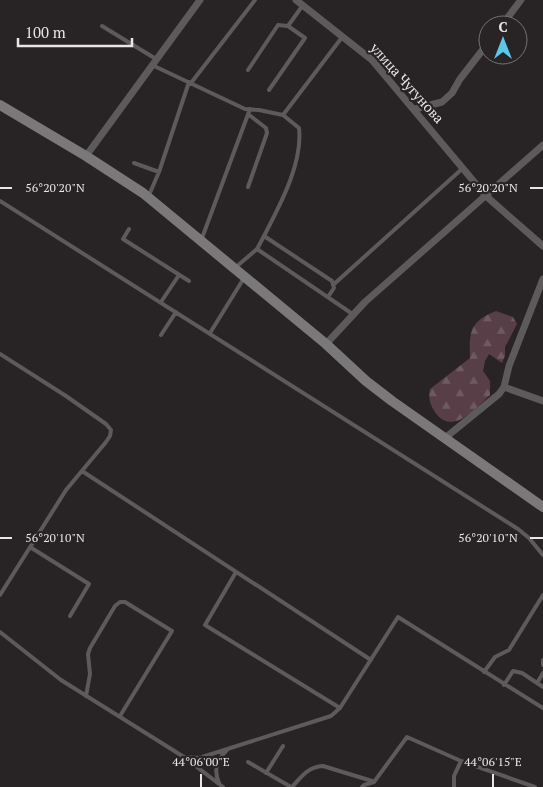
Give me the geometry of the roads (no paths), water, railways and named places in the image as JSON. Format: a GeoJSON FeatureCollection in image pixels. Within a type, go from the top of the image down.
{"type":"FeatureCollection","features":[{"type":"Feature","properties":{"kind":"main road"},"geometry":{"type":"LineString","coordinates":[[0,106],[86,156],[148,197],[326,344],[385,396],[543,508]]}},
{"type":"Feature","properties":{"kind":"street"},"geometry":{"type":"LineString","coordinates":[[86,156],[200,0]]}},
{"type":"Feature","properties":{"kind":"street","name":"улица Чугунова"},"geometry":{"type":"LineString","coordinates":[[296,0],[372,60],[486,196],[543,246]]}},
{"type":"Feature","properties":{"kind":"street"},"geometry":{"type":"LineString","coordinates":[[510,15],[521,0]]}},
{"type":"Feature","properties":{"kind":"street"},"geometry":{"type":"LineString","coordinates":[[414,109],[442,102],[452,93],[478,56]]}},
{"type":"Feature","properties":{"kind":"street"},"geometry":{"type":"LineString","coordinates":[[326,344],[365,302],[543,145]]}},
{"type":"Feature","properties":{"kind":"street"},"geometry":{"type":"LineString","coordinates":[[445,438],[499,394],[504,387],[509,366],[543,280]]}},
{"type":"Feature","properties":{"kind":"street"},"geometry":{"type":"LineString","coordinates":[[504,387],[543,401]]}},
{"type":"Feature","properties":{"kind":"lane"},"geometry":{"type":"LineString","coordinates":[[148,197],[190,83],[255,0]]}},
{"type":"Feature","properties":{"kind":"lane"},"geometry":{"type":"LineString","coordinates":[[288,26],[303,5]]}},
{"type":"Feature","properties":{"kind":"lane"},"geometry":{"type":"LineString","coordinates":[[248,70],[278,25],[288,26],[305,38],[269,90]]}},
{"type":"Feature","properties":{"kind":"lane"},"geometry":{"type":"LineString","coordinates":[[102,26],[154,62],[190,83],[244,109],[283,115],[299,128],[300,142],[284,197],[257,249],[234,269]]}},
{"type":"Feature","properties":{"kind":"lane"},"geometry":{"type":"LineString","coordinates":[[283,115],[343,36]]}},
{"type":"Feature","properties":{"kind":"lane"},"geometry":{"type":"LineString","coordinates":[[200,241],[250,109]]}},
{"type":"Feature","properties":{"kind":"lane"},"geometry":{"type":"LineString","coordinates":[[248,114],[266,128],[267,133],[248,187]]}},
{"type":"Feature","properties":{"kind":"lane"},"geometry":{"type":"LineString","coordinates":[[134,163],[158,172]]}},
{"type":"Feature","properties":{"kind":"lane"},"geometry":{"type":"LineString","coordinates":[[333,285],[464,168]]}},
{"type":"Feature","properties":{"kind":"lane"},"geometry":{"type":"LineString","coordinates":[[0,201],[518,529],[529,538],[543,556]]}},
{"type":"Feature","properties":{"kind":"lane"},"geometry":{"type":"LineString","coordinates":[[129,229],[123,240],[189,281]]}},
{"type":"Feature","properties":{"kind":"lane"},"geometry":{"type":"LineString","coordinates":[[264,236],[332,281],[334,288],[328,297]]}},
{"type":"Feature","properties":{"kind":"lane"},"geometry":{"type":"LineString","coordinates":[[257,249],[354,315]]}},
{"type":"Feature","properties":{"kind":"lane"},"geometry":{"type":"LineString","coordinates":[[161,302],[179,275]]}},
{"type":"Feature","properties":{"kind":"lane"},"geometry":{"type":"LineString","coordinates":[[210,333],[244,277]]}},
{"type":"Feature","properties":{"kind":"lane"},"geometry":{"type":"LineString","coordinates":[[161,335],[176,312]]}},
{"type":"Feature","properties":{"kind":"lane"},"geometry":{"type":"LineString","coordinates":[[0,354],[66,396],[106,424],[111,430],[106,442],[66,490],[0,595]]}},
{"type":"Feature","properties":{"kind":"lane"},"geometry":{"type":"LineString","coordinates":[[82,470],[371,660]]}},
{"type":"Feature","properties":{"kind":"lane"},"geometry":{"type":"LineString","coordinates":[[30,547],[89,584],[70,616]]}},
{"type":"Feature","properties":{"kind":"lane"},"geometry":{"type":"LineString","coordinates":[[236,572],[205,624],[340,708]]}},
{"type":"Feature","properties":{"kind":"lane"},"geometry":{"type":"LineString","coordinates":[[484,672],[495,657],[509,650],[543,594]]}},
{"type":"Feature","properties":{"kind":"lane"},"geometry":{"type":"LineString","coordinates":[[86,696],[90,674],[88,654],[90,648],[115,606],[120,602],[125,602],[172,632],[120,716]]}},
{"type":"Feature","properties":{"kind":"lane"},"geometry":{"type":"LineString","coordinates":[[184,757],[199,758],[331,716],[340,708],[398,617],[543,708]]}},
{"type":"Feature","properties":{"kind":"lane"},"geometry":{"type":"LineString","coordinates":[[0,632],[61,680],[184,757],[221,786]]}},
{"type":"Feature","properties":{"kind":"lane"},"geometry":{"type":"LineString","coordinates":[[543,660],[543,665]]}},
{"type":"Feature","properties":{"kind":"lane"},"geometry":{"type":"LineString","coordinates":[[504,685],[513,671],[522,673],[543,687]]}},
{"type":"Feature","properties":{"kind":"lane"},"geometry":{"type":"LineString","coordinates":[[538,683],[543,673]]}},
{"type":"Feature","properties":{"kind":"lane"},"geometry":{"type":"LineString","coordinates":[[362,787],[374,782],[407,737],[461,761],[535,787]]}},
{"type":"Feature","properties":{"kind":"lane"},"geometry":{"type":"LineString","coordinates":[[266,773],[283,746]]}},
{"type":"Feature","properties":{"kind":"lane"},"geometry":{"type":"LineString","coordinates":[[221,786],[215,774],[216,765],[220,757],[229,748]]}},
{"type":"Feature","properties":{"kind":"lane"},"geometry":{"type":"LineString","coordinates":[[454,787],[454,776],[461,761]]}},
{"type":"Feature","properties":{"kind":"lane"},"geometry":{"type":"LineString","coordinates":[[248,762],[292,787],[304,773],[315,767],[324,766],[374,782]]}}]}
